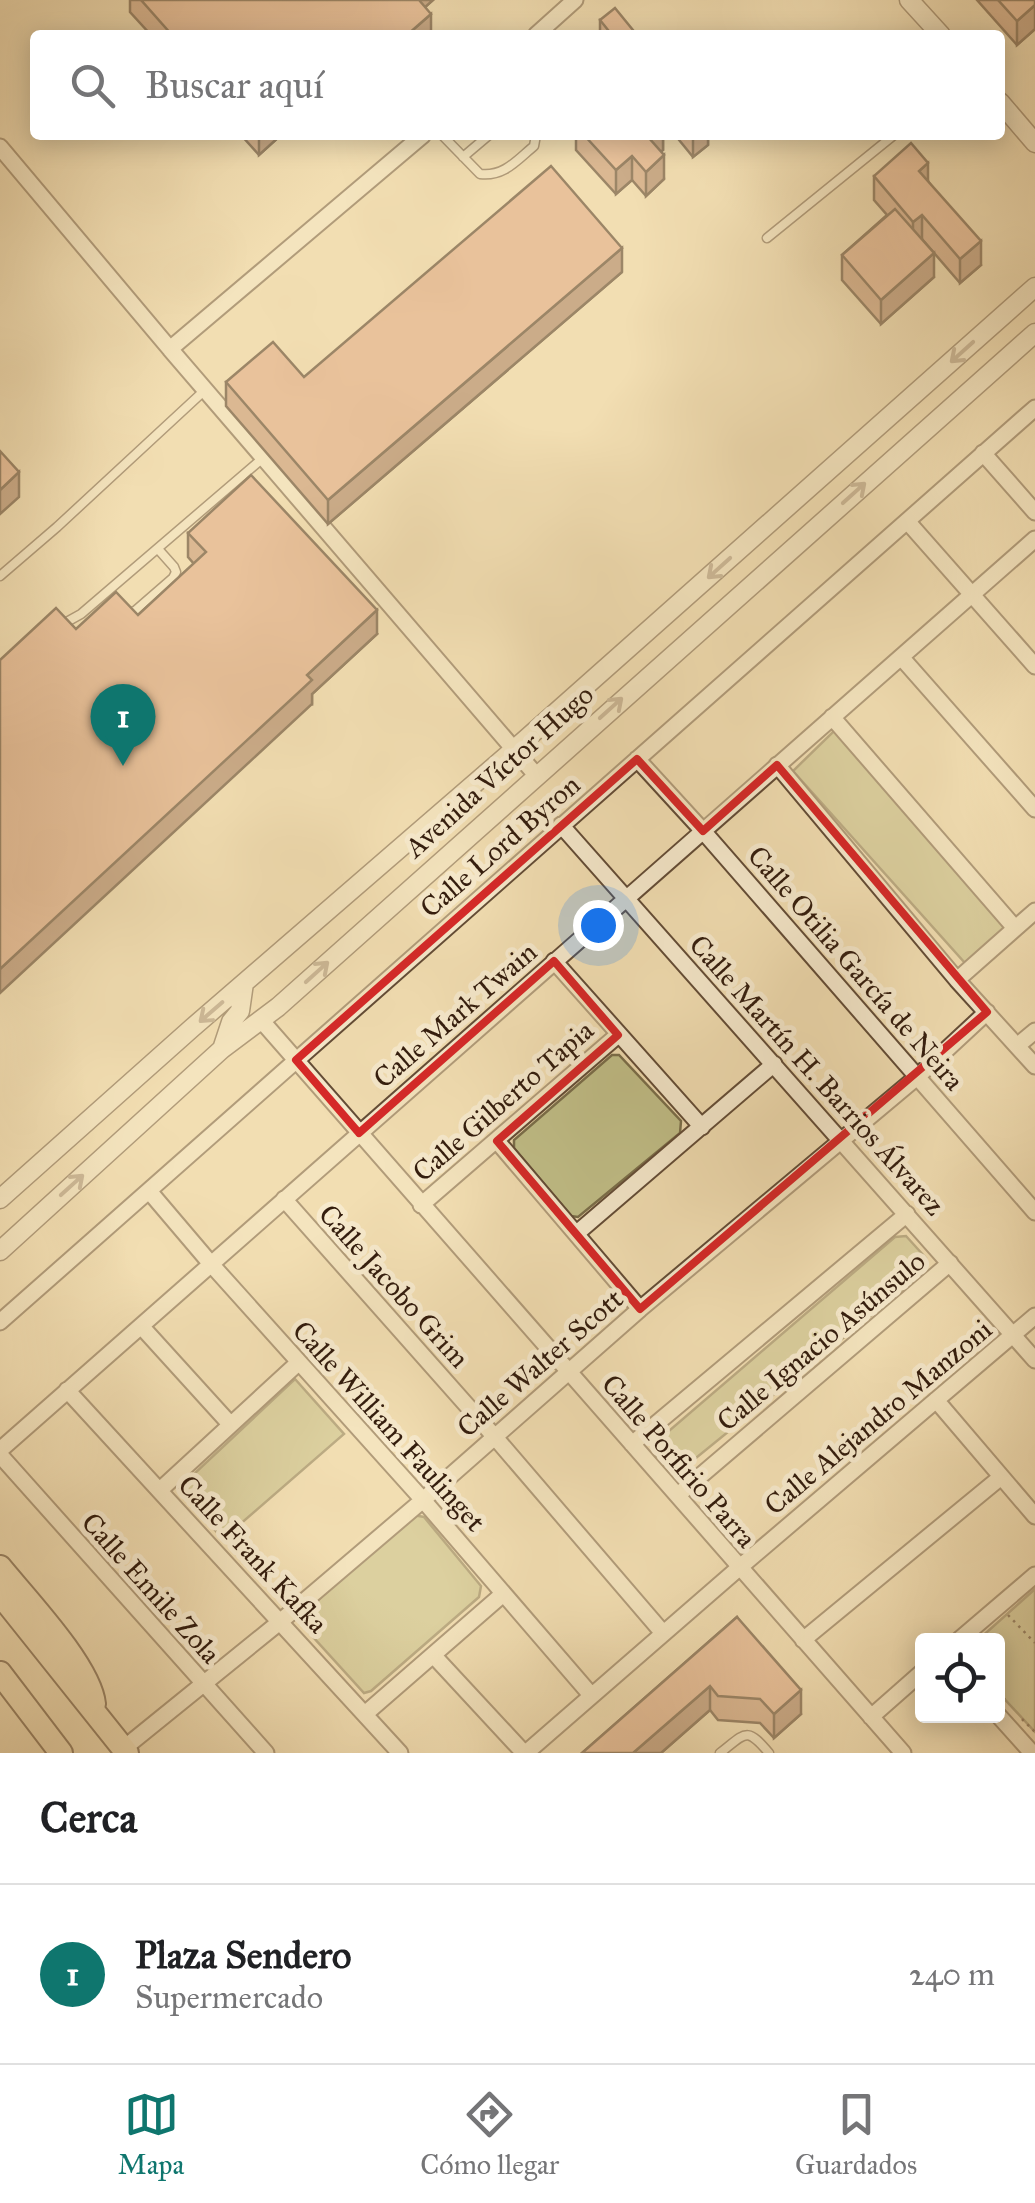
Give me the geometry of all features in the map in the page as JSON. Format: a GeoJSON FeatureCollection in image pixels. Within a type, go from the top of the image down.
{"type":"FeatureCollection","features":[{"type":"Feature","properties":{"kind":"main road"},"geometry":{"type":"LineString","coordinates":[[0,1567],[87,1679],[94,1713]]}},
{"type":"Feature","properties":{"kind":"main road"},"geometry":{"type":"LineString","coordinates":[[0,1594],[125,1751]]}},
{"type":"Feature","properties":{"kind":"main road"},"geometry":{"type":"LineString","coordinates":[[0,1673],[61,1753]]}},
{"type":"Feature","properties":{"kind":"street"},"geometry":{"type":"LineString","coordinates":[[542,30],[575,0]]}},
{"type":"Feature","properties":{"kind":"street"},"geometry":{"type":"LineString","coordinates":[[909,0],[936,30]]}},
{"type":"Feature","properties":{"kind":"street"},"geometry":{"type":"LineString","coordinates":[[1005,108],[1035,143]]}},
{"type":"Feature","properties":{"kind":"street"},"geometry":{"type":"LineString","coordinates":[[170,349],[417,140]]}},
{"type":"Feature","properties":{"kind":"street"},"geometry":{"type":"LineString","coordinates":[[0,148],[536,775]]}},
{"type":"Feature","properties":{"kind":"street","name":"Avenida Víctor Hugo"},"geometry":{"type":"LineString","coordinates":[[0,1198],[1035,287]]}},
{"type":"Feature","properties":{"kind":"street","name":"Avenida Víctor Hugo"},"geometry":{"type":"LineString","coordinates":[[0,1251],[222,1049],[261,1020],[1035,333]]}},
{"type":"Feature","properties":{"kind":"street","name":"Calle Lord Byron"},"geometry":{"type":"LineString","coordinates":[[0,1322],[1035,408]]}},
{"type":"Feature","properties":{"kind":"street"},"geometry":{"type":"LineString","coordinates":[[983,454],[1035,512]]}},
{"type":"Feature","properties":{"kind":"street"},"geometry":{"type":"LineString","coordinates":[[907,521],[1035,666]]}},
{"type":"Feature","properties":{"kind":"street","name":"Calle Mark Twain"},"geometry":{"type":"LineString","coordinates":[[0,1453],[1035,539]]}},
{"type":"Feature","properties":{"kind":"street"},"geometry":{"type":"LineString","coordinates":[[900,657],[1035,809]]}},
{"type":"Feature","properties":{"kind":"street"},"geometry":{"type":"LineString","coordinates":[[832,717],[1015,928]]}},
{"type":"Feature","properties":{"kind":"street","name":"Calle Otilia García de Neira"},"geometry":{"type":"LineString","coordinates":[[637,759],[1035,1212]]}},
{"type":"Feature","properties":{"kind":"street"},"geometry":{"type":"LineString","coordinates":[[777,766],[957,980],[1035,1066]]}},
{"type":"Feature","properties":{"kind":"street","name":"Calle Martín H. Barrios Álvarez"},"geometry":{"type":"LineString","coordinates":[[562,825],[1035,1360]]}},
{"type":"Feature","properties":{"kind":"street"},"geometry":{"type":"LineString","coordinates":[[957,980],[1035,911]]}},
{"type":"Feature","properties":{"kind":"street"},"geometry":{"type":"LineString","coordinates":[[554,962],[702,1127]]}},
{"type":"Feature","properties":{"kind":"street"},"geometry":{"type":"LineString","coordinates":[[222,1049],[231,1022],[240,1011],[244,983]]}},
{"type":"Feature","properties":{"kind":"street","name":"Calle Walter Scott"},"geometry":{"type":"LineString","coordinates":[[125,1751],[917,1077],[987,1012]]}},
{"type":"Feature","properties":{"kind":"street","name":"Calle Porfirio Parra"},"geometry":{"type":"LineString","coordinates":[[261,1020],[903,1753]]}},
{"type":"Feature","properties":{"kind":"street"},"geometry":{"type":"LineString","coordinates":[[1018,1046],[1035,1031]]}},
{"type":"Feature","properties":{"kind":"street","name":"Calle Gilberto Tapia"},"geometry":{"type":"LineString","coordinates":[[421,1204],[618,1034]]}},
{"type":"Feature","properties":{"kind":"street"},"geometry":{"type":"LineString","coordinates":[[577,1233],[774,1064]]}},
{"type":"Feature","properties":{"kind":"street"},"geometry":{"type":"LineString","coordinates":[[497,1141],[640,1310]]}},
{"type":"Feature","properties":{"kind":"street","name":"Calle William Faulinget"},"geometry":{"type":"LineString","coordinates":[[149,1192],[591,1694]]}},
{"type":"Feature","properties":{"kind":"street","name":"Calle Jacobo Grim"},"geometry":{"type":"LineString","coordinates":[[284,1199],[664,1633]]}},
{"type":"Feature","properties":{"kind":"street"},"geometry":{"type":"LineString","coordinates":[[632,1444],[907,1214]]}},
{"type":"Feature","properties":{"kind":"street","name":"Calle Ignacio Asúnsulo"},"geometry":{"type":"LineString","coordinates":[[678,1495],[950,1263]]}},
{"type":"Feature","properties":{"kind":"street","name":"Calle Alejandro Manzoni"},"geometry":{"type":"LineString","coordinates":[[525,1753],[1035,1316]]}},
{"type":"Feature","properties":{"kind":"street"},"geometry":{"type":"LineString","coordinates":[[141,1326],[230,1424]]}},
{"type":"Feature","properties":{"kind":"street"},"geometry":{"type":"LineString","coordinates":[[160,1490],[298,1363]]}},
{"type":"Feature","properties":{"kind":"street","name":"Calle Frank Kafka"},"geometry":{"type":"LineString","coordinates":[[67,1390],[400,1753]]}},
{"type":"Feature","properties":{"kind":"street"},"geometry":{"type":"LineString","coordinates":[[936,1400],[1035,1516]]}},
{"type":"Feature","properties":{"kind":"street","name":"Calle Emile Zola"},"geometry":{"type":"LineString","coordinates":[[0,1453],[266,1753]]}},
{"type":"Feature","properties":{"kind":"street"},"geometry":{"type":"LineString","coordinates":[[803,1640],[1000,1477]]}},
{"type":"Feature","properties":{"kind":"street"},"geometry":{"type":"LineString","coordinates":[[967,1633],[1035,1575]]}},
{"type":"Feature","properties":{"kind":"street"},"geometry":{"type":"LineString","coordinates":[[365,1714],[504,1594]]}},
{"type":"Feature","properties":{"kind":"street"},"geometry":{"type":"LineString","coordinates":[[434,1656],[525,1753]]}},
{"type":"Feature","properties":{"kind":"street"},"geometry":{"type":"LineString","coordinates":[[871,1717],[915,1678]]}},
{"type":"Feature","properties":{"kind":"street"},"geometry":{"type":"LineString","coordinates":[[1005,1723],[1032,1753]]}},
{"type":"Feature","properties":{"kind":"lane"},"geometry":{"type":"LineString","coordinates":[[447,140],[480,174],[494,175],[534,146],[535,140]]}},
{"type":"Feature","properties":{"kind":"lane"},"geometry":{"type":"LineString","coordinates":[[463,157],[483,140]]}},
{"type":"Feature","properties":{"kind":"lane"},"geometry":{"type":"LineString","coordinates":[[767,238],[888,140]]}},
{"type":"Feature","properties":{"kind":"lane"},"geometry":{"type":"LineString","coordinates":[[0,576],[205,390]]}},
{"type":"Feature","properties":{"kind":"lane"},"geometry":{"type":"LineString","coordinates":[[52,626],[72,620],[106,594],[263,458]]}},
{"type":"Feature","properties":{"kind":"lane"},"geometry":{"type":"LineString","coordinates":[[122,612],[135,611],[173,578],[174,567],[158,548]]}},
{"type":"Feature","properties":{"kind":"lane"},"geometry":{"type":"LineString","coordinates":[[106,594],[114,603]]}},
{"type":"Feature","properties":{"kind":"lane"},"geometry":{"type":"LineString","coordinates":[[720,1753],[750,1734],[768,1753]]}},
{"type":"Feature","properties":{"kind":"path"},"geometry":{"type":"LineString","coordinates":[[1007,1614],[1034,1640]]}},
{"type":"Feature","properties":{"kind":"highlighted area"},"geometry":{"type":"Polygon","coordinates":[[[637,759],[703,831],[777,765],[987,1012],[640,1309],[497,1141],[618,1035],[554,961],[359,1133],[296,1060],[637,759]]]}},
{"type":"Feature","properties":{"kind":"shaded area"},"geometry":{"type":"Polygon","coordinates":[[[835,730],[1009,926],[965,963],[793,771],[835,730]]]}},
{"type":"Feature","properties":{"kind":"shaded area"},"geometry":{"type":"Polygon","coordinates":[[[612,1055],[619,1055],[681,1121],[680,1133],[578,1217],[571,1216],[514,1148],[514,1140],[612,1055]]]}},
{"type":"Feature","properties":{"kind":"shaded area"},"geometry":{"type":"Polygon","coordinates":[[[906,1236],[926,1258],[923,1273],[680,1471],[671,1469],[656,1455],[656,1442],[895,1237],[906,1236]]]}},
{"type":"Feature","properties":{"kind":"shaded area"},"geometry":{"type":"Polygon","coordinates":[[[295,1379],[344,1434],[223,1539],[178,1489],[295,1379]]]}},
{"type":"Feature","properties":{"kind":"shaded area"},"geometry":{"type":"Polygon","coordinates":[[[413,1515],[424,1517],[481,1586],[479,1597],[364,1693],[304,1627],[300,1616],[413,1515]]]}},
{"type":"Feature","properties":{"kind":"shaded area"},"geometry":{"type":"Polygon","coordinates":[[[1035,1589],[1035,1732],[1005,1700],[1005,1633],[986,1633],[1035,1589]]]}},
{"type":"Feature","properties":{"kind":"building"},"geometry":{"type":"Polygon","coordinates":[[[141,0],[419,0],[431,14],[413,30],[168,30],[141,0]]]}},
{"type":"Feature","properties":{"kind":"building"},"geometry":{"type":"Polygon","coordinates":[[[998,0],[1035,0],[1035,5],[1017,21],[998,0]]]}},
{"type":"Feature","properties":{"kind":"building"},"geometry":{"type":"Polygon","coordinates":[[[615,8],[633,30],[608,30],[600,20],[615,8]]]}},
{"type":"Feature","properties":{"kind":"building"},"geometry":{"type":"Polygon","coordinates":[[[589,140],[651,140],[664,155],[646,172],[632,156],[616,170],[589,140]]]}},
{"type":"Feature","properties":{"kind":"building"},"geometry":{"type":"Polygon","coordinates":[[[911,143],[928,163],[919,171],[981,241],[960,259],[922,215],[913,222],[874,176],[911,143]]]}},
{"type":"Feature","properties":{"kind":"building"},"geometry":{"type":"Polygon","coordinates":[[[551,166],[622,248],[328,500],[226,382],[273,342],[304,377],[551,166]]]}},
{"type":"Feature","properties":{"kind":"building"},"geometry":{"type":"Polygon","coordinates":[[[895,209],[934,253],[881,300],[842,255],[895,209]]]}},
{"type":"Feature","properties":{"kind":"building"},"geometry":{"type":"Polygon","coordinates":[[[0,451],[19,472],[0,490],[0,451]]]}},
{"type":"Feature","properties":{"kind":"building"},"geometry":{"type":"Polygon","coordinates":[[[251,475],[377,610],[307,675],[312,680],[0,969],[0,660],[56,608],[76,629],[116,592],[138,615],[206,552],[188,533],[251,475]]]}},
{"type":"Feature","properties":{"kind":"building"},"geometry":{"type":"Polygon","coordinates":[[[737,1617],[801,1690],[774,1714],[760,1699],[718,1696],[710,1686],[633,1753],[582,1753],[737,1617]]]}},
{"type":"Feature","properties":{"kind":"place","name":"Plaza Sendero"},"geometry":{"type":"Point","coordinates":[123,766]}}]}
